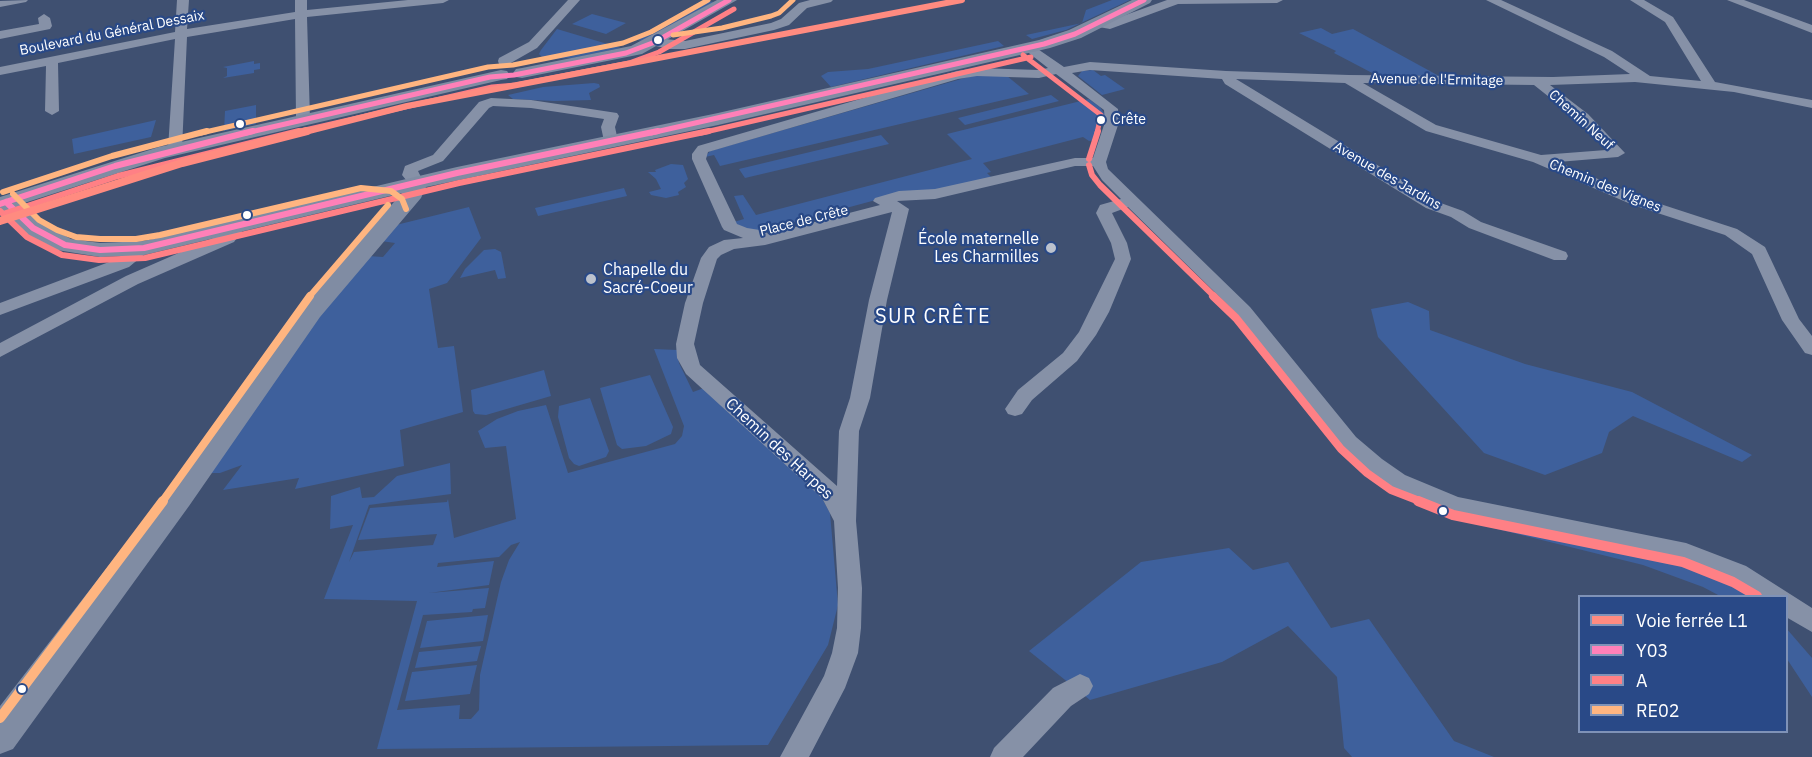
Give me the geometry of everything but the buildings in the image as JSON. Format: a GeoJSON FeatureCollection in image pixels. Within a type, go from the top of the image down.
{"type":"FeatureCollection","features":[{"type":"Feature","properties":{"kind":"main road"},"geometry":{"type":"LineString","coordinates":[[2,207],[66,182],[175,149],[451,86],[499,68],[528,61],[567,64],[621,54],[655,42],[729,0]]}},
{"type":"Feature","properties":{"kind":"main road"},"geometry":{"type":"LineString","coordinates":[[2,207],[60,243],[81,249],[144,248],[416,183],[745,113],[1029,47],[1062,38],[1144,0]]}},
{"type":"Feature","properties":{"kind":"main road"},"geometry":{"type":"LineString","coordinates":[[33,228],[34,202],[66,182]]}},
{"type":"Feature","properties":{"kind":"main road"},"geometry":{"type":"LineString","coordinates":[[0,736],[178,498],[311,311],[415,190],[416,183]]}},
{"type":"Feature","properties":{"kind":"main road"},"geometry":{"type":"LineString","coordinates":[[352,199],[371,197],[384,199],[393,203],[396,212]]}},
{"type":"Feature","properties":{"kind":"street"},"geometry":{"type":"LineString","coordinates":[[0,4],[22,0]]}},
{"type":"Feature","properties":{"kind":"street"},"geometry":{"type":"LineString","coordinates":[[175,149],[183,0]]}},
{"type":"Feature","properties":{"kind":"street"},"geometry":{"type":"LineString","coordinates":[[301,0],[303,119]]}},
{"type":"Feature","properties":{"kind":"street","name":"Boulevard du Général Dessaix"},"geometry":{"type":"LineString","coordinates":[[0,71],[182,33],[302,14],[443,0]]}},
{"type":"Feature","properties":{"kind":"street"},"geometry":{"type":"LineString","coordinates":[[499,68],[528,61],[574,0]]}},
{"type":"Feature","properties":{"kind":"street"},"geometry":{"type":"LineString","coordinates":[[655,42],[686,45],[774,26],[785,22],[803,5],[827,0]]}},
{"type":"Feature","properties":{"kind":"street"},"geometry":{"type":"LineString","coordinates":[[1097,23],[1110,25],[1173,2],[1277,0]]}},
{"type":"Feature","properties":{"kind":"street"},"geometry":{"type":"LineString","coordinates":[[1492,0],[1608,54],[1645,78]]}},
{"type":"Feature","properties":{"kind":"street"},"geometry":{"type":"LineString","coordinates":[[1636,0],[1669,20],[1710,85]]}},
{"type":"Feature","properties":{"kind":"street"},"geometry":{"type":"LineString","coordinates":[[1733,0],[1812,29]]}},
{"type":"Feature","properties":{"kind":"street"},"geometry":{"type":"LineString","coordinates":[[0,35],[46,26],[44,18]]}},
{"type":"Feature","properties":{"kind":"street"},"geometry":{"type":"LineString","coordinates":[[1029,47],[1105,103],[1112,111],[1112,122],[1099,162],[1101,170],[1244,311],[1349,442],[1374,465],[1397,481],[1455,505],[1686,552],[1738,573],[1773,595]]}},
{"type":"Feature","properties":{"kind":"street"},"geometry":{"type":"LineString","coordinates":[[52,60],[52,111]]}},
{"type":"Feature","properties":{"kind":"street","name":"Avenue de l'Ermitage"},"geometry":{"type":"LineString","coordinates":[[1060,70],[1092,66],[1226,75],[1349,79],[1538,81],[1645,78],[1710,85],[1812,104]]}},
{"type":"Feature","properties":{"kind":"street","name":"Place de Crête"},"geometry":{"type":"LineString","coordinates":[[1060,70],[1039,74],[977,72],[957,75],[710,146],[703,149],[698,157],[730,226],[738,232],[750,234],[763,233],[893,198],[935,194],[991,183],[1070,163],[1099,162]]}},
{"type":"Feature","properties":{"kind":"street","name":"Avenue des Jardins"},"geometry":{"type":"LineString","coordinates":[[1226,75],[1230,81],[1432,205],[1457,214],[1475,225],[1560,256]]}},
{"type":"Feature","properties":{"kind":"street","name":"Chemin des Vignes"},"geometry":{"type":"LineString","coordinates":[[1349,79],[1353,84],[1431,128],[1538,159],[1639,202],[1714,225],[1744,240],[1759,251],[1791,320],[1812,349]]}},
{"type":"Feature","properties":{"kind":"street","name":"Chemin Neuf"},"geometry":{"type":"LineString","coordinates":[[1538,81],[1583,117],[1618,153],[1538,159]]}},
{"type":"Feature","properties":{"kind":"street"},"geometry":{"type":"LineString","coordinates":[[416,183],[410,175],[410,169],[438,158],[484,105],[494,102],[562,108],[612,116],[608,127],[611,141]]}},
{"type":"Feature","properties":{"kind":"street"},"geometry":{"type":"LineString","coordinates":[[1016,409],[1025,395],[1070,357],[1087,335],[1100,312],[1123,259],[1119,243],[1104,213],[1106,208],[1132,201]]}},
{"type":"Feature","properties":{"kind":"street","name":"Place de Crête"},"geometry":{"type":"LineString","coordinates":[[713,253],[730,244],[765,240],[886,207],[900,207],[878,300],[861,394],[849,431],[845,521]]}},
{"type":"Feature","properties":{"kind":"street"},"geometry":{"type":"LineString","coordinates":[[0,351],[132,280],[228,238],[237,227]]}},
{"type":"Feature","properties":{"kind":"street"},"geometry":{"type":"LineString","coordinates":[[0,309],[123,263],[144,248]]}},
{"type":"Feature","properties":{"kind":"street","name":"Chemin des Harpes"},"geometry":{"type":"LineString","coordinates":[[713,253],[693,309],[685,349],[689,363],[703,380],[830,492],[845,521],[850,588],[849,628],[845,653],[836,680],[794,757]]}},
{"type":"Feature","properties":{"kind":"street"},"geometry":{"type":"LineString","coordinates":[[1788,604],[1812,621]]}},
{"type":"Feature","properties":{"kind":"street"},"geometry":{"type":"LineString","coordinates":[[1004,757],[1062,697],[1080,687]]}},
{"type":"Feature","properties":{"kind":"shaded area"},"geometry":{"type":"Polygon","coordinates":[[[1112,0],[1130,0],[1082,22],[1086,10],[1112,0]]]}},
{"type":"Feature","properties":{"kind":"shaded area"},"geometry":{"type":"Polygon","coordinates":[[[706,1],[714,2],[641,41],[635,39],[706,1]]]}},
{"type":"Feature","properties":{"kind":"shaded area"},"geometry":{"type":"Polygon","coordinates":[[[592,14],[626,23],[606,34],[572,24],[592,14]]]}},
{"type":"Feature","properties":{"kind":"shaded area"},"geometry":{"type":"Polygon","coordinates":[[[1080,23],[1066,30],[1032,39],[1026,35],[1080,23]]]}},
{"type":"Feature","properties":{"kind":"shaded area"},"geometry":{"type":"Polygon","coordinates":[[[1321,28],[1332,34],[1353,29],[1439,76],[1376,75],[1334,53],[1336,51],[1299,33],[1321,28]]]}},
{"type":"Feature","properties":{"kind":"shaded area"},"geometry":{"type":"Polygon","coordinates":[[[557,29],[621,48],[572,58],[542,57],[539,54],[541,50],[557,29]]]}},
{"type":"Feature","properties":{"kind":"shaded area"},"geometry":{"type":"Polygon","coordinates":[[[998,41],[1004,46],[831,87],[821,76],[828,72],[868,69],[998,41]]]}},
{"type":"Feature","properties":{"kind":"shaded area"},"geometry":{"type":"Polygon","coordinates":[[[254,61],[254,64],[260,63],[260,69],[254,70],[254,73],[223,78],[227,76],[227,68],[223,67],[254,61]]]}},
{"type":"Feature","properties":{"kind":"shaded area"},"geometry":{"type":"Polygon","coordinates":[[[1093,70],[1101,76],[1105,75],[1125,89],[1102,95],[1078,76],[1082,71],[1093,70]]]}},
{"type":"Feature","properties":{"kind":"shaded area"},"geometry":{"type":"Polygon","coordinates":[[[975,75],[1007,76],[1029,94],[720,166],[714,155],[705,157],[710,151],[975,75]]]}},
{"type":"Feature","properties":{"kind":"shaded area"},"geometry":{"type":"Polygon","coordinates":[[[599,84],[600,87],[589,93],[591,100],[513,99],[508,95],[543,87],[599,84]]]}},
{"type":"Feature","properties":{"kind":"shaded area"},"geometry":{"type":"Polygon","coordinates":[[[1051,95],[1059,101],[965,125],[958,118],[1051,95]]]}},
{"type":"Feature","properties":{"kind":"shaded area"},"geometry":{"type":"Polygon","coordinates":[[[1089,99],[1100,107],[1105,115],[1095,140],[1089,141],[1083,137],[983,163],[991,172],[987,173],[994,180],[938,191],[898,194],[761,231],[741,228],[734,222],[744,219],[734,196],[743,195],[756,215],[972,159],[947,134],[1089,99]]]}},
{"type":"Feature","properties":{"kind":"shaded area"},"geometry":{"type":"Polygon","coordinates":[[[256,105],[256,124],[224,131],[225,111],[256,105]]]}},
{"type":"Feature","properties":{"kind":"shaded area"},"geometry":{"type":"Polygon","coordinates":[[[156,120],[151,137],[74,154],[72,139],[156,120]]]}},
{"type":"Feature","properties":{"kind":"shaded area"},"geometry":{"type":"Polygon","coordinates":[[[881,135],[889,144],[745,178],[739,169],[881,135]]]}},
{"type":"Feature","properties":{"kind":"shaded area"},"geometry":{"type":"Polygon","coordinates":[[[671,164],[683,165],[688,179],[684,183],[686,187],[678,192],[679,195],[666,198],[651,195],[649,192],[661,189],[656,179],[648,172],[656,172],[655,170],[671,164]]]}},
{"type":"Feature","properties":{"kind":"shaded area"},"geometry":{"type":"Polygon","coordinates":[[[624,188],[627,196],[538,216],[535,208],[624,188]]]}},
{"type":"Feature","properties":{"kind":"shaded area"},"geometry":{"type":"Polygon","coordinates":[[[469,207],[481,238],[447,283],[429,289],[438,348],[454,346],[463,412],[400,430],[404,466],[295,489],[299,478],[223,490],[242,465],[220,473],[207,473],[328,304],[368,256],[383,257],[395,243],[381,241],[396,225],[469,207]]]}},
{"type":"Feature","properties":{"kind":"shaded area"},"geometry":{"type":"Polygon","coordinates":[[[495,249],[501,252],[506,278],[498,279],[495,270],[460,278],[465,269],[484,250],[495,249]]]}},
{"type":"Feature","properties":{"kind":"shaded area"},"geometry":{"type":"Polygon","coordinates":[[[1408,302],[1429,311],[1430,330],[1525,364],[1632,392],[1752,455],[1742,462],[1633,416],[1609,432],[1602,453],[1545,475],[1484,453],[1378,337],[1371,309],[1408,302]]]}},
{"type":"Feature","properties":{"kind":"shaded area"},"geometry":{"type":"Polygon","coordinates":[[[654,349],[677,350],[679,363],[693,392],[704,388],[816,487],[830,513],[838,605],[828,645],[768,745],[377,749],[417,601],[324,599],[353,525],[330,529],[331,496],[360,487],[362,498],[374,497],[397,476],[450,463],[451,494],[369,505],[349,562],[354,552],[433,545],[437,534],[358,540],[370,508],[447,502],[448,499],[454,538],[516,519],[506,446],[485,448],[478,431],[497,419],[518,411],[546,405],[568,473],[675,444],[682,436],[684,426],[654,349]],[[520,542],[511,545],[499,557],[438,563],[437,567],[494,561],[489,585],[429,593],[489,588],[485,608],[473,609],[472,612],[423,615],[397,710],[460,705],[459,719],[471,719],[479,710],[480,675],[501,582],[509,560],[520,542]]]}},
{"type":"Feature","properties":{"kind":"shaded area"},"geometry":{"type":"Polygon","coordinates":[[[544,370],[551,396],[486,415],[475,414],[473,411],[471,390],[544,370]]]}},
{"type":"Feature","properties":{"kind":"shaded area"},"geometry":{"type":"Polygon","coordinates":[[[650,375],[673,427],[671,434],[646,446],[622,449],[617,445],[600,388],[650,375]]]}},
{"type":"Feature","properties":{"kind":"shaded area"},"geometry":{"type":"Polygon","coordinates":[[[590,398],[609,451],[606,457],[579,466],[569,458],[558,417],[559,406],[590,398]]]}},
{"type":"Feature","properties":{"kind":"shaded area"},"geometry":{"type":"Polygon","coordinates":[[[1492,523],[1686,560],[1750,595],[1718,595],[1703,587],[1643,565],[1493,528],[1492,523]]]}},
{"type":"Feature","properties":{"kind":"shaded area"},"geometry":{"type":"Polygon","coordinates":[[[1229,548],[1253,570],[1288,562],[1331,628],[1369,619],[1454,741],[1494,757],[1352,757],[1344,748],[1337,677],[1288,626],[1222,662],[1090,700],[1029,651],[1141,562],[1229,548]]]}},
{"type":"Feature","properties":{"kind":"shaded area"},"geometry":{"type":"Polygon","coordinates":[[[488,615],[483,641],[420,648],[427,621],[488,615]]]}},
{"type":"Feature","properties":{"kind":"shaded area"},"geometry":{"type":"Polygon","coordinates":[[[1788,630],[1812,658],[1812,697],[1788,661],[1788,630]]]}},
{"type":"Feature","properties":{"kind":"shaded area"},"geometry":{"type":"Polygon","coordinates":[[[481,646],[477,661],[415,668],[419,652],[481,646]]]}},
{"type":"Feature","properties":{"kind":"shaded area"},"geometry":{"type":"Polygon","coordinates":[[[477,665],[470,694],[405,701],[412,672],[477,665]]]}},
{"type":"Feature","properties":{"kind":"rail line","name":"L1"},"geometry":{"type":"LineString","coordinates":[[0,221],[182,163],[407,106],[962,0]]}},
{"type":"Feature","properties":{"kind":"transit line","name":"RE02"},"geometry":{"type":"LineString","coordinates":[[3,192],[112,156],[204,132],[488,67],[513,65],[623,43],[651,32],[708,0]]}},
{"type":"Feature","properties":{"kind":"transit line","name":"Y03"},"geometry":{"type":"LineString","coordinates":[[0,204],[115,166],[206,142],[490,77],[514,75],[626,53],[655,42],[729,0]]}},
{"type":"Feature","properties":{"kind":"transit line","name":"RE02"},"geometry":{"type":"LineString","coordinates":[[673,35],[722,28],[771,16],[779,13],[793,0]]}},
{"type":"Feature","properties":{"kind":"transit line","name":"Y03"},"geometry":{"type":"LineString","coordinates":[[6,202],[33,228],[65,245],[100,250],[144,248],[457,173],[718,119],[1044,44],[1075,34],[1144,0]]}},
{"type":"Feature","properties":{"kind":"transit line","name":"A"},"geometry":{"type":"LineString","coordinates":[[3,214],[118,176],[209,152],[492,87],[516,85],[629,63],[659,52],[734,9]]}},
{"type":"Feature","properties":{"kind":"transit line","name":"A"},"geometry":{"type":"LineString","coordinates":[[1023,55],[1101,115],[1089,159]]}},
{"type":"Feature","properties":{"kind":"transit line","name":"A"},"geometry":{"type":"LineString","coordinates":[[0,211],[27,237],[62,255],[99,260],[145,258],[459,183],[720,129],[1031,57]]}},
{"type":"Feature","properties":{"kind":"transit line","name":"A"},"geometry":{"type":"LineString","coordinates":[[1089,165],[1092,175],[1100,185],[1236,318],[1341,449],[1367,473],[1391,490],[1453,515],[1683,562],[1733,582],[1755,595]]}},
{"type":"Feature","properties":{"kind":"transit line","name":"RE02"},"geometry":{"type":"LineString","coordinates":[[13,194],[39,220],[57,230],[76,237],[100,239],[136,239],[160,235],[361,188],[391,191],[402,199],[406,209]]}},
{"type":"Feature","properties":{"kind":"transit line","name":"RE02"},"geometry":{"type":"LineString","coordinates":[[0,718],[170,492],[302,305],[388,205]]}},
{"type":"Feature","properties":{"kind":"place","name":"Crête"},"geometry":{"type":"Point","coordinates":[1101,120]}},
{"type":"Feature","properties":{"kind":"place","name":"École maternelle Les Charmilles"},"geometry":{"type":"Point","coordinates":[1051,248]}},
{"type":"Feature","properties":{"kind":"place","name":"Chapelle du Sacré-Coeur"},"geometry":{"type":"Point","coordinates":[591,279]}},
{"type":"Feature","properties":{"kind":"district","name":"SUR CRÊTE"},"geometry":{"type":"Point","coordinates":[933,317]}}]}
